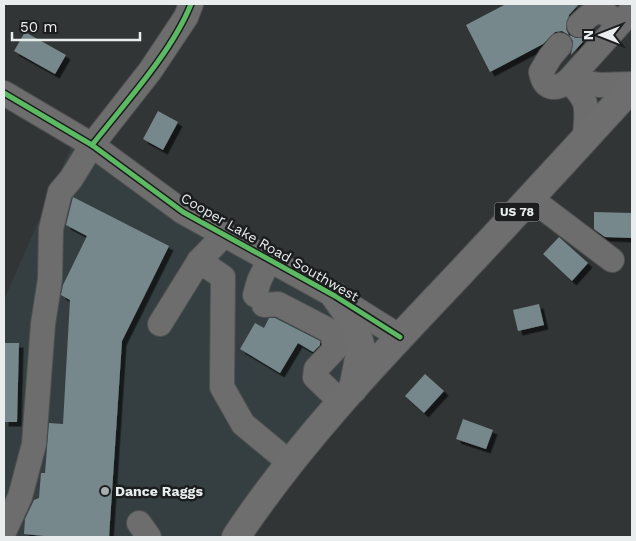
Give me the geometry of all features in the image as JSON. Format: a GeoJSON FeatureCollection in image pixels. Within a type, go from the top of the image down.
{"type":"FeatureCollection","features":[{"type":"Feature","properties":{"kind":"main road","name":"US 78"},"geometry":{"type":"LineString","coordinates":[[236,537],[290,463],[348,396],[400,337],[632,86]]}},
{"type":"Feature","properties":{"kind":"main road"},"geometry":{"type":"LineString","coordinates":[[335,296],[354,323],[361,348],[348,396]]}},
{"type":"Feature","properties":{"kind":"street"},"geometry":{"type":"LineString","coordinates":[[4,532],[20,497],[34,444],[43,324],[50,279],[51,229],[60,192],[71,179],[92,144],[150,71],[186,17],[191,4]]}},
{"type":"Feature","properties":{"kind":"street"},"geometry":{"type":"LineString","coordinates":[[560,45],[541,72],[546,84],[552,89],[560,88],[568,82],[625,17],[600,11],[592,14],[579,25]]}},
{"type":"Feature","properties":{"kind":"street"},"geometry":{"type":"LineString","coordinates":[[568,82],[632,86]]}},
{"type":"Feature","properties":{"kind":"street"},"geometry":{"type":"LineString","coordinates":[[568,82],[582,94],[586,102],[585,139]]}},
{"type":"Feature","properties":{"kind":"street","name":"Cooper Lake Road Southwest"},"geometry":{"type":"LineString","coordinates":[[4,93],[92,144],[183,212],[335,296],[400,337]]}},
{"type":"Feature","properties":{"kind":"street"},"geometry":{"type":"LineString","coordinates":[[530,198],[612,260]]}},
{"type":"Feature","properties":{"kind":"street"},"geometry":{"type":"LineString","coordinates":[[160,324],[199,260],[224,235]]}},
{"type":"Feature","properties":{"kind":"street"},"geometry":{"type":"LineString","coordinates":[[199,260],[223,277],[222,387],[243,424],[290,463]]}},
{"type":"Feature","properties":{"kind":"street"},"geometry":{"type":"LineString","coordinates":[[269,260],[258,281],[260,300],[278,304],[332,332],[335,349],[316,369],[315,377],[348,396]]}},
{"type":"Feature","properties":{"kind":"shaded area"},"geometry":{"type":"Polygon","coordinates":[[[77,133],[393,342],[237,537],[4,537],[4,300],[77,133]]]}},
{"type":"Feature","properties":{"kind":"building"},"geometry":{"type":"Polygon","coordinates":[[[506,4],[579,4],[569,15],[566,29],[569,35],[562,31],[555,32],[543,44],[490,72],[466,25],[506,4]]]}},
{"type":"Feature","properties":{"kind":"building"},"geometry":{"type":"Polygon","coordinates":[[[25,32],[66,55],[55,74],[14,51],[25,32]]]}},
{"type":"Feature","properties":{"kind":"building"},"geometry":{"type":"Polygon","coordinates":[[[590,34],[571,55],[573,41],[569,35],[583,38],[590,34]]]}},
{"type":"Feature","properties":{"kind":"building"},"geometry":{"type":"Polygon","coordinates":[[[158,111],[178,122],[163,150],[143,139],[158,111]]]}},
{"type":"Feature","properties":{"kind":"building"},"geometry":{"type":"Polygon","coordinates":[[[73,197],[169,246],[122,341],[109,537],[55,537],[24,534],[25,519],[34,500],[39,498],[41,473],[45,473],[49,423],[63,424],[70,300],[61,295],[63,285],[87,236],[66,225],[73,197]]]}},
{"type":"Feature","properties":{"kind":"building"},"geometry":{"type":"Polygon","coordinates":[[[594,212],[632,213],[632,238],[605,237],[594,229],[594,212]]]}},
{"type":"Feature","properties":{"kind":"building"},"geometry":{"type":"Polygon","coordinates":[[[559,237],[588,263],[572,281],[543,254],[559,237]]]}},
{"type":"Feature","properties":{"kind":"building"},"geometry":{"type":"Polygon","coordinates":[[[539,304],[544,325],[518,331],[513,310],[539,304]]]}},
{"type":"Feature","properties":{"kind":"building"},"geometry":{"type":"Polygon","coordinates":[[[269,318],[275,318],[320,341],[320,345],[313,352],[298,343],[280,373],[240,349],[255,323],[264,328],[269,318]]]}},
{"type":"Feature","properties":{"kind":"building"},"geometry":{"type":"Polygon","coordinates":[[[4,343],[19,343],[17,422],[4,422],[4,343]]]}},
{"type":"Feature","properties":{"kind":"building"},"geometry":{"type":"Polygon","coordinates":[[[425,374],[444,391],[424,413],[405,396],[425,374]]]}},
{"type":"Feature","properties":{"kind":"building"},"geometry":{"type":"Polygon","coordinates":[[[463,419],[493,430],[486,449],[456,439],[463,419]]]}},
{"type":"Feature","properties":{"kind":"cycle path"},"geometry":{"type":"LineString","coordinates":[[92,145],[160,59],[183,22],[191,4]]}},
{"type":"Feature","properties":{"kind":"cycle path"},"geometry":{"type":"LineString","coordinates":[[4,93],[92,145],[183,212],[335,296],[400,337]]}},
{"type":"Feature","properties":{"kind":"place","name":"Dance Raggs"},"geometry":{"type":"Point","coordinates":[105,491]}}]}
